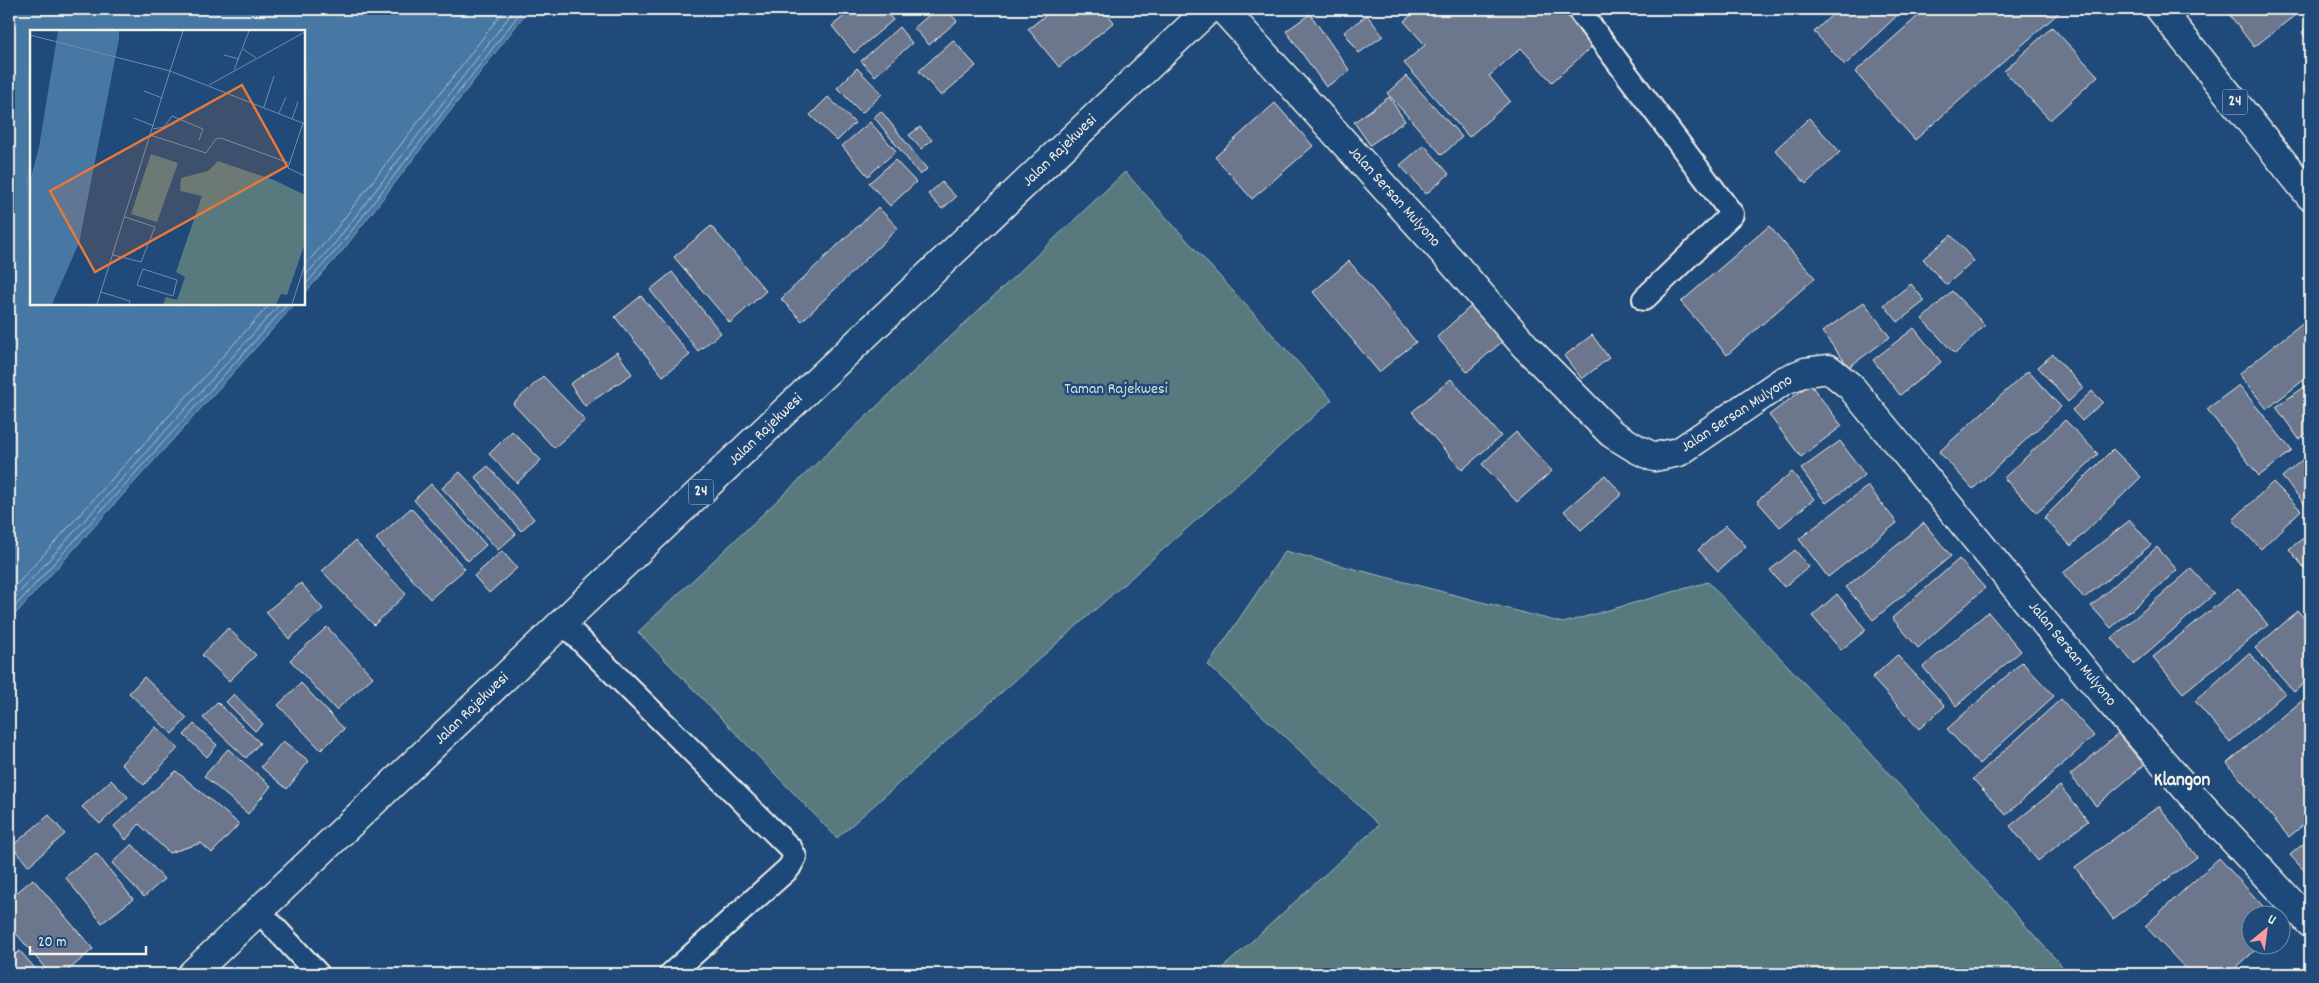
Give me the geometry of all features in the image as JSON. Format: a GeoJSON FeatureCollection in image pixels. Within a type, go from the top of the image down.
{"type":"FeatureCollection","features":[{"type":"Feature","properties":{"kind":"main road","name":"Jalan Rajekwesi"},"geometry":{"type":"LineString","coordinates":[[192,974],[1209,9]]}},
{"type":"Feature","properties":{"kind":"main road","name":"Jalan Sersan Mulyono"},"geometry":{"type":"LineString","coordinates":[[1223,9],[1454,264],[1526,347],[1611,433],[1637,449],[1654,457],[1679,452],[1783,381],[1804,372],[1829,369],[1851,387],[2105,696],[2190,793],[2310,923]]}},
{"type":"Feature","properties":{"kind":"main road","name":"24"},"geometry":{"type":"LineString","coordinates":[[2160,9],[2310,196]]}},
{"type":"Feature","properties":{"kind":"lane"},"geometry":{"type":"LineString","coordinates":[[1578,9],[1732,214],[1644,299]]}},
{"type":"Feature","properties":{"kind":"lane"},"geometry":{"type":"LineString","coordinates":[[563,623],[792,849],[795,857],[790,868],[671,974]]}},
{"type":"Feature","properties":{"kind":"lane"},"geometry":{"type":"LineString","coordinates":[[260,911],[318,974]]}},
{"type":"Feature","properties":{"kind":"green space","name":"Taman Rajekwesi"},"geometry":{"type":"Polygon","coordinates":[[[1125,172],[1332,400],[837,838],[638,632],[1125,172]]]}},
{"type":"Feature","properties":{"kind":"green space"},"geometry":{"type":"Polygon","coordinates":[[[1285,551],[1563,623],[1708,582],[1867,749],[2069,974],[1216,974],[1379,825],[1208,665],[1285,551]]]}},
{"type":"Feature","properties":{"kind":"water"},"geometry":{"type":"Polygon","coordinates":[[[9,9],[529,9],[343,250],[305,293],[305,30],[30,30],[30,305],[294,305],[9,621],[9,9]]]}},
{"type":"Feature","properties":{"kind":"building"},"geometry":{"type":"Polygon","coordinates":[[[853,9],[884,9],[893,20],[854,53],[832,26],[853,9]]]}},
{"type":"Feature","properties":{"kind":"building"},"geometry":{"type":"Polygon","coordinates":[[[936,9],[946,9],[957,21],[929,45],[914,28],[936,9]]]}},
{"type":"Feature","properties":{"kind":"building"},"geometry":{"type":"Polygon","coordinates":[[[1054,9],[1103,9],[1114,22],[1059,67],[1028,29],[1054,9]]]}},
{"type":"Feature","properties":{"kind":"building"},"geometry":{"type":"Polygon","coordinates":[[[1419,9],[1566,9],[1596,43],[1552,82],[1521,48],[1489,76],[1510,101],[1469,137],[1404,63],[1425,45],[1404,21],[1419,9]]]}},
{"type":"Feature","properties":{"kind":"building"},"geometry":{"type":"Polygon","coordinates":[[[1838,9],[1904,9],[1845,65],[1814,32],[1838,9]]]}},
{"type":"Feature","properties":{"kind":"building"},"geometry":{"type":"Polygon","coordinates":[[[1926,9],[2063,9],[1915,140],[1855,72],[1926,9]]]}},
{"type":"Feature","properties":{"kind":"building"},"geometry":{"type":"Polygon","coordinates":[[[2225,9],[2303,9],[2254,47],[2225,9]]]}},
{"type":"Feature","properties":{"kind":"building"},"geometry":{"type":"Polygon","coordinates":[[[1310,14],[1350,71],[1326,87],[1286,31],[1310,14]]]}},
{"type":"Feature","properties":{"kind":"building"},"geometry":{"type":"Polygon","coordinates":[[[1367,15],[1383,36],[1359,53],[1344,32],[1367,15]]]}},
{"type":"Feature","properties":{"kind":"building"},"geometry":{"type":"Polygon","coordinates":[[[2310,25],[2310,45],[2302,32],[2310,25]]]}},
{"type":"Feature","properties":{"kind":"building"},"geometry":{"type":"Polygon","coordinates":[[[899,27],[912,43],[875,76],[861,61],[899,27]]]}},
{"type":"Feature","properties":{"kind":"building"},"geometry":{"type":"Polygon","coordinates":[[[2052,27],[2098,76],[2050,120],[2004,71],[2052,27]]]}},
{"type":"Feature","properties":{"kind":"building"},"geometry":{"type":"Polygon","coordinates":[[[953,40],[976,66],[941,96],[919,71],[953,40]]]}},
{"type":"Feature","properties":{"kind":"building"},"geometry":{"type":"Polygon","coordinates":[[[857,68],[882,94],[862,113],[837,88],[857,68]]]}},
{"type":"Feature","properties":{"kind":"building"},"geometry":{"type":"Polygon","coordinates":[[[1406,76],[1462,137],[1442,155],[1387,93],[1406,76]]]}},
{"type":"Feature","properties":{"kind":"building"},"geometry":{"type":"Polygon","coordinates":[[[828,97],[855,123],[837,141],[810,115],[828,97]]]}},
{"type":"Feature","properties":{"kind":"building"},"geometry":{"type":"Polygon","coordinates":[[[1389,97],[1405,121],[1370,145],[1354,122],[1389,97]]]}},
{"type":"Feature","properties":{"kind":"building"},"geometry":{"type":"Polygon","coordinates":[[[1275,103],[1313,146],[1252,199],[1215,157],[1275,103]]]}},
{"type":"Feature","properties":{"kind":"building"},"geometry":{"type":"Polygon","coordinates":[[[881,111],[927,169],[920,175],[874,117],[881,111]]]}},
{"type":"Feature","properties":{"kind":"building"},"geometry":{"type":"Polygon","coordinates":[[[1809,118],[1840,152],[1806,184],[1775,150],[1809,118]]]}},
{"type":"Feature","properties":{"kind":"building"},"geometry":{"type":"Polygon","coordinates":[[[870,122],[896,151],[868,176],[842,146],[870,122]]]}},
{"type":"Feature","properties":{"kind":"building"},"geometry":{"type":"Polygon","coordinates":[[[920,127],[932,140],[921,149],[909,135],[920,127]]]}},
{"type":"Feature","properties":{"kind":"building"},"geometry":{"type":"Polygon","coordinates":[[[1424,145],[1449,174],[1426,194],[1400,165],[1424,145]]]}},
{"type":"Feature","properties":{"kind":"building"},"geometry":{"type":"Polygon","coordinates":[[[895,160],[916,182],[890,206],[869,183],[895,160]]]}},
{"type":"Feature","properties":{"kind":"building"},"geometry":{"type":"Polygon","coordinates":[[[942,182],[956,197],[942,209],[928,194],[942,182]]]}},
{"type":"Feature","properties":{"kind":"building"},"geometry":{"type":"Polygon","coordinates":[[[878,207],[898,228],[802,321],[781,299],[878,207]]]}},
{"type":"Feature","properties":{"kind":"building"},"geometry":{"type":"Polygon","coordinates":[[[711,226],[766,291],[730,323],[674,257],[711,226]]]}},
{"type":"Feature","properties":{"kind":"building"},"geometry":{"type":"Polygon","coordinates":[[[1769,226],[1815,278],[1727,355],[1681,302],[1769,226]]]}},
{"type":"Feature","properties":{"kind":"building"},"geometry":{"type":"Polygon","coordinates":[[[1951,235],[1974,261],[1946,285],[1923,259],[1951,235]]]}},
{"type":"Feature","properties":{"kind":"building"},"geometry":{"type":"Polygon","coordinates":[[[1349,261],[1416,342],[1379,372],[1313,292],[1349,261]]]}},
{"type":"Feature","properties":{"kind":"building"},"geometry":{"type":"Polygon","coordinates":[[[672,272],[721,333],[698,351],[650,290],[672,272]]]}},
{"type":"Feature","properties":{"kind":"building"},"geometry":{"type":"Polygon","coordinates":[[[1911,284],[1925,301],[1898,322],[1884,305],[1911,284]]]}},
{"type":"Feature","properties":{"kind":"building"},"geometry":{"type":"Polygon","coordinates":[[[1952,291],[1985,325],[1955,354],[1922,319],[1952,291]]]}},
{"type":"Feature","properties":{"kind":"building"},"geometry":{"type":"Polygon","coordinates":[[[641,296],[690,355],[663,376],[615,317],[641,296]]]}},
{"type":"Feature","properties":{"kind":"building"},"geometry":{"type":"Polygon","coordinates":[[[1864,302],[1890,337],[1849,367],[1822,332],[1864,302]]]}},
{"type":"Feature","properties":{"kind":"building"},"geometry":{"type":"Polygon","coordinates":[[[1473,304],[1504,340],[1467,372],[1437,337],[1473,304]]]}},
{"type":"Feature","properties":{"kind":"building"},"geometry":{"type":"Polygon","coordinates":[[[2306,320],[2310,324],[2310,375],[2267,409],[2239,374],[2306,320]]]}},
{"type":"Feature","properties":{"kind":"building"},"geometry":{"type":"Polygon","coordinates":[[[1914,328],[1941,362],[1900,395],[1873,360],[1914,328]]]}},
{"type":"Feature","properties":{"kind":"building"},"geometry":{"type":"Polygon","coordinates":[[[1592,335],[1609,358],[1582,379],[1564,356],[1592,335]]]}},
{"type":"Feature","properties":{"kind":"building"},"geometry":{"type":"Polygon","coordinates":[[[617,352],[632,374],[585,406],[570,384],[617,352]]]}},
{"type":"Feature","properties":{"kind":"building"},"geometry":{"type":"Polygon","coordinates":[[[2053,354],[2083,388],[2068,402],[2038,367],[2053,354]]]}},
{"type":"Feature","properties":{"kind":"building"},"geometry":{"type":"Polygon","coordinates":[[[2028,371],[2061,407],[1973,489],[1939,452],[2028,371]]]}},
{"type":"Feature","properties":{"kind":"building"},"geometry":{"type":"Polygon","coordinates":[[[543,376],[585,420],[554,448],[513,404],[543,376]]]}},
{"type":"Feature","properties":{"kind":"building"},"geometry":{"type":"Polygon","coordinates":[[[1451,379],[1501,436],[1462,470],[1412,412],[1451,379]]]}},
{"type":"Feature","properties":{"kind":"building"},"geometry":{"type":"Polygon","coordinates":[[[2310,383],[2310,431],[2299,439],[2276,407],[2310,383]]]}},
{"type":"Feature","properties":{"kind":"building"},"geometry":{"type":"Polygon","coordinates":[[[1810,384],[1842,426],[1801,457],[1769,415],[1810,384]]]}},
{"type":"Feature","properties":{"kind":"building"},"geometry":{"type":"Polygon","coordinates":[[[2239,385],[2292,451],[2259,476],[2207,409],[2239,385]]]}},
{"type":"Feature","properties":{"kind":"building"},"geometry":{"type":"Polygon","coordinates":[[[2092,391],[2103,402],[2082,421],[2072,410],[2092,391]]]}},
{"type":"Feature","properties":{"kind":"building"},"geometry":{"type":"Polygon","coordinates":[[[2065,420],[2098,454],[2037,513],[2004,478],[2065,420]]]}},
{"type":"Feature","properties":{"kind":"building"},"geometry":{"type":"Polygon","coordinates":[[[512,431],[541,460],[517,483],[489,454],[512,431]]]}},
{"type":"Feature","properties":{"kind":"building"},"geometry":{"type":"Polygon","coordinates":[[[1516,432],[1552,471],[1517,502],[1482,464],[1516,432]]]}},
{"type":"Feature","properties":{"kind":"building"},"geometry":{"type":"Polygon","coordinates":[[[1840,441],[1865,475],[1826,503],[1801,469],[1840,441]]]}},
{"type":"Feature","properties":{"kind":"building"},"geometry":{"type":"Polygon","coordinates":[[[2113,449],[2141,477],[2071,546],[2044,518],[2113,449]]]}},
{"type":"Feature","properties":{"kind":"building"},"geometry":{"type":"Polygon","coordinates":[[[2310,453],[2310,508],[2309,509],[2282,477],[2310,453]]]}},
{"type":"Feature","properties":{"kind":"building"},"geometry":{"type":"Polygon","coordinates":[[[488,466],[534,519],[521,531],[475,477],[488,466]]]}},
{"type":"Feature","properties":{"kind":"building"},"geometry":{"type":"Polygon","coordinates":[[[460,472],[516,534],[498,550],[442,488],[460,472]]]}},
{"type":"Feature","properties":{"kind":"building"},"geometry":{"type":"Polygon","coordinates":[[[1792,472],[1814,499],[1780,527],[1757,501],[1792,472]]]}},
{"type":"Feature","properties":{"kind":"building"},"geometry":{"type":"Polygon","coordinates":[[[1605,475],[1622,494],[1581,530],[1564,511],[1605,475]]]}},
{"type":"Feature","properties":{"kind":"building"},"geometry":{"type":"Polygon","coordinates":[[[2273,482],[2301,510],[2261,549],[2233,520],[2273,482]]]}},
{"type":"Feature","properties":{"kind":"building"},"geometry":{"type":"Polygon","coordinates":[[[431,484],[486,545],[468,561],[414,500],[431,484]]]}},
{"type":"Feature","properties":{"kind":"building"},"geometry":{"type":"Polygon","coordinates":[[[1868,486],[1897,523],[1828,577],[1799,539],[1868,486]]]}},
{"type":"Feature","properties":{"kind":"building"},"geometry":{"type":"Polygon","coordinates":[[[411,508],[465,569],[430,599],[376,539],[411,508]]]}},
{"type":"Feature","properties":{"kind":"building"},"geometry":{"type":"Polygon","coordinates":[[[2130,520],[2151,545],[2084,598],[2063,573],[2130,520]]]}},
{"type":"Feature","properties":{"kind":"building"},"geometry":{"type":"Polygon","coordinates":[[[1924,523],[1951,556],[1873,620],[1846,587],[1924,523]]]}},
{"type":"Feature","properties":{"kind":"building"},"geometry":{"type":"Polygon","coordinates":[[[1726,525],[1746,546],[1718,571],[1698,550],[1726,525]]]}},
{"type":"Feature","properties":{"kind":"building"},"geometry":{"type":"Polygon","coordinates":[[[2310,533],[2310,575],[2289,549],[2310,533]]]}},
{"type":"Feature","properties":{"kind":"building"},"geometry":{"type":"Polygon","coordinates":[[[355,541],[406,594],[374,625],[322,571],[355,541]]]}},
{"type":"Feature","properties":{"kind":"building"},"geometry":{"type":"Polygon","coordinates":[[[2157,547],[2177,570],[2111,628],[2091,606],[2157,547]]]}},
{"type":"Feature","properties":{"kind":"building"},"geometry":{"type":"Polygon","coordinates":[[[1795,550],[1809,567],[1784,587],[1770,570],[1795,550]]]}},
{"type":"Feature","properties":{"kind":"building"},"geometry":{"type":"Polygon","coordinates":[[[502,551],[517,568],[489,593],[474,576],[502,551]]]}},
{"type":"Feature","properties":{"kind":"building"},"geometry":{"type":"Polygon","coordinates":[[[1959,559],[1985,588],[1918,648],[1892,618],[1959,559]]]}},
{"type":"Feature","properties":{"kind":"building"},"geometry":{"type":"Polygon","coordinates":[[[2191,569],[2214,594],[2134,664],[2112,638],[2191,569]]]}},
{"type":"Feature","properties":{"kind":"building"},"geometry":{"type":"Polygon","coordinates":[[[301,583],[323,609],[289,639],[266,612],[301,583]]]}},
{"type":"Feature","properties":{"kind":"building"},"geometry":{"type":"Polygon","coordinates":[[[2238,588],[2268,625],[2183,693],[2153,657],[2238,588]]]}},
{"type":"Feature","properties":{"kind":"building"},"geometry":{"type":"Polygon","coordinates":[[[1837,594],[1866,630],[1841,650],[1812,616],[1837,594]]]}},
{"type":"Feature","properties":{"kind":"building"},"geometry":{"type":"Polygon","coordinates":[[[2298,611],[2310,625],[2310,678],[2294,692],[2255,648],[2298,611]]]}},
{"type":"Feature","properties":{"kind":"building"},"geometry":{"type":"Polygon","coordinates":[[[1988,612],[2021,651],[1956,706],[1923,667],[1988,612]]]}},
{"type":"Feature","properties":{"kind":"building"},"geometry":{"type":"Polygon","coordinates":[[[327,627],[373,677],[336,710],[290,660],[327,627]]]}},
{"type":"Feature","properties":{"kind":"building"},"geometry":{"type":"Polygon","coordinates":[[[228,628],[256,655],[229,681],[202,655],[228,628]]]}},
{"type":"Feature","properties":{"kind":"building"},"geometry":{"type":"Polygon","coordinates":[[[2249,653],[2285,693],[2230,742],[2195,701],[2249,653]]]}},
{"type":"Feature","properties":{"kind":"building"},"geometry":{"type":"Polygon","coordinates":[[[1897,655],[1945,706],[1919,729],[1872,678],[1897,655]]]}},
{"type":"Feature","properties":{"kind":"building"},"geometry":{"type":"Polygon","coordinates":[[[2022,662],[2054,696],[1979,764],[1947,729],[2022,662]]]}},
{"type":"Feature","properties":{"kind":"building"},"geometry":{"type":"Polygon","coordinates":[[[144,677],[187,718],[172,734],[129,693],[144,677]]]}},
{"type":"Feature","properties":{"kind":"building"},"geometry":{"type":"Polygon","coordinates":[[[301,683],[344,729],[321,750],[278,705],[301,683]]]}},
{"type":"Feature","properties":{"kind":"building"},"geometry":{"type":"Polygon","coordinates":[[[234,694],[263,724],[255,731],[226,702],[234,694]]]}},
{"type":"Feature","properties":{"kind":"building"},"geometry":{"type":"Polygon","coordinates":[[[2310,694],[2310,819],[2289,837],[2227,763],[2310,694]]]}},
{"type":"Feature","properties":{"kind":"building"},"geometry":{"type":"Polygon","coordinates":[[[2061,699],[2094,736],[2006,815],[1973,779],[2061,699]]]}},
{"type":"Feature","properties":{"kind":"building"},"geometry":{"type":"Polygon","coordinates":[[[217,702],[260,743],[246,758],[203,718],[217,702]]]}},
{"type":"Feature","properties":{"kind":"building"},"geometry":{"type":"Polygon","coordinates":[[[194,724],[217,745],[207,757],[184,735],[194,724]]]}},
{"type":"Feature","properties":{"kind":"building"},"geometry":{"type":"Polygon","coordinates":[[[156,727],[178,748],[144,785],[121,764],[156,727]]]}},
{"type":"Feature","properties":{"kind":"building"},"geometry":{"type":"Polygon","coordinates":[[[2118,734],[2144,765],[2096,806],[2070,775],[2118,734]]]}},
{"type":"Feature","properties":{"kind":"building"},"geometry":{"type":"Polygon","coordinates":[[[283,741],[309,761],[287,789],[261,767],[283,741]]]}},
{"type":"Feature","properties":{"kind":"building"},"geometry":{"type":"Polygon","coordinates":[[[228,749],[271,786],[248,814],[204,776],[228,749]]]}},
{"type":"Feature","properties":{"kind":"building"},"geometry":{"type":"Polygon","coordinates":[[[176,771],[239,824],[212,853],[201,843],[169,853],[139,824],[126,840],[114,826],[176,771]]]}},
{"type":"Feature","properties":{"kind":"building"},"geometry":{"type":"Polygon","coordinates":[[[111,780],[128,797],[100,824],[82,807],[111,780]]]}},
{"type":"Feature","properties":{"kind":"building"},"geometry":{"type":"Polygon","coordinates":[[[2060,786],[2088,821],[2038,861],[2010,826],[2060,786]]]}},
{"type":"Feature","properties":{"kind":"building"},"geometry":{"type":"Polygon","coordinates":[[[2159,806],[2197,857],[2113,919],[2075,867],[2159,806]]]}},
{"type":"Feature","properties":{"kind":"building"},"geometry":{"type":"Polygon","coordinates":[[[49,815],[65,834],[28,866],[12,846],[49,815]]]}},
{"type":"Feature","properties":{"kind":"building"},"geometry":{"type":"Polygon","coordinates":[[[2310,838],[2310,877],[2290,855],[2310,838]]]}},
{"type":"Feature","properties":{"kind":"building"},"geometry":{"type":"Polygon","coordinates":[[[132,844],[164,879],[144,897],[112,863],[132,844]]]}},
{"type":"Feature","properties":{"kind":"building"},"geometry":{"type":"Polygon","coordinates":[[[96,853],[133,899],[102,923],[65,877],[96,853]]]}},
{"type":"Feature","properties":{"kind":"building"},"geometry":{"type":"Polygon","coordinates":[[[2219,858],[2263,906],[2242,906],[2242,956],[2249,956],[2229,974],[2191,974],[2145,926],[2219,858]]]}},
{"type":"Feature","properties":{"kind":"building"},"geometry":{"type":"Polygon","coordinates":[[[33,879],[93,949],[64,974],[50,974],[9,925],[9,899],[33,879]]]}},
{"type":"Feature","properties":{"kind":"building"},"geometry":{"type":"Polygon","coordinates":[[[20,951],[40,974],[9,974],[9,959],[20,951]]]}},
{"type":"Feature","properties":{"kind":"district","name":"Klangon"},"geometry":{"type":"Point","coordinates":[2182,781]}}]}
